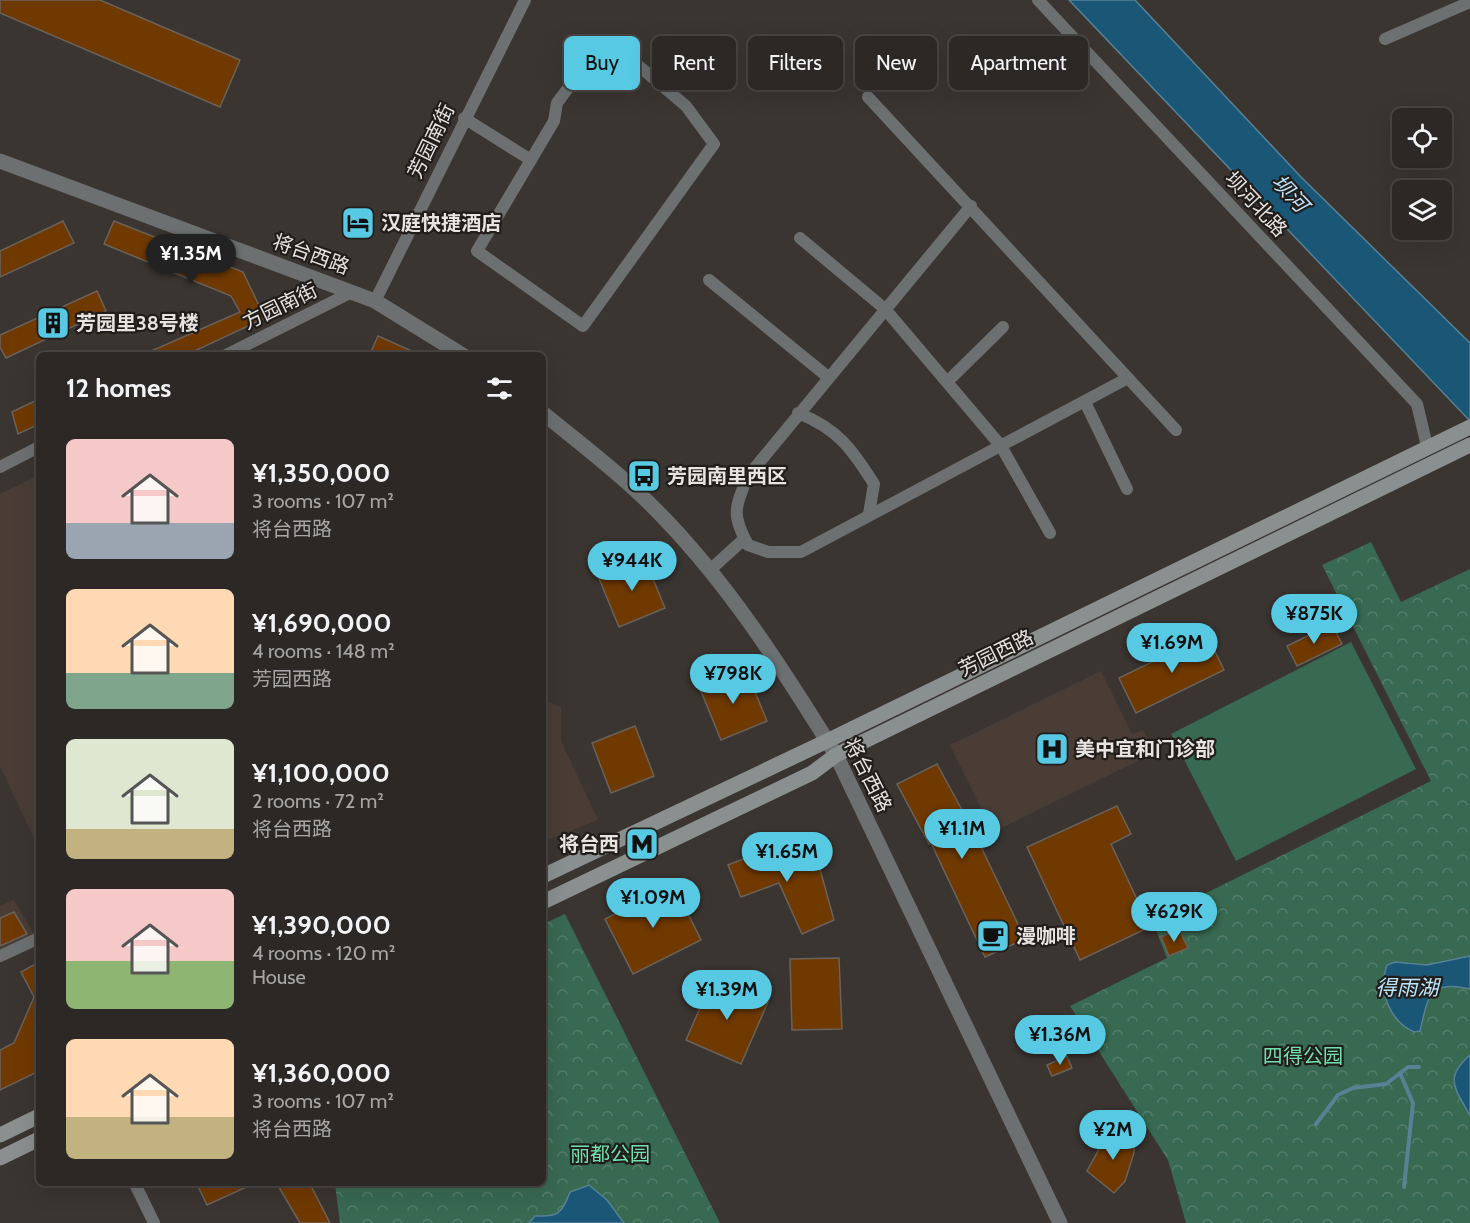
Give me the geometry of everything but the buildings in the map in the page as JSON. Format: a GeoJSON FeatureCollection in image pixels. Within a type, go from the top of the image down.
{"type":"FeatureCollection","features":[{"type":"Feature","properties":{"kind":"main road","name":"芳园西路"},"geometry":{"type":"LineString","coordinates":[[546,875],[827,741],[1433,443],[1470,427]]}},
{"type":"Feature","properties":{"kind":"main road","name":"芳园西路"},"geometry":{"type":"LineString","coordinates":[[546,901],[812,773],[836,755],[1470,445]]}},
{"type":"Feature","properties":{"kind":"main road"},"geometry":{"type":"LineString","coordinates":[[0,1135],[36,1117]]}},
{"type":"Feature","properties":{"kind":"main road"},"geometry":{"type":"LineString","coordinates":[[0,1158],[36,1140]]}},
{"type":"Feature","properties":{"kind":"street","name":"芳园南街"},"geometry":{"type":"LineString","coordinates":[[375,301],[464,118],[525,0]]}},
{"type":"Feature","properties":{"kind":"street","name":"坝河北路"},"geometry":{"type":"LineString","coordinates":[[1038,0],[1417,404],[1433,443]]}},
{"type":"Feature","properties":{"kind":"street"},"geometry":{"type":"LineString","coordinates":[[1385,39],[1470,2]]}},
{"type":"Feature","properties":{"kind":"street"},"geometry":{"type":"LineString","coordinates":[[627,56],[686,106],[714,144],[583,326],[477,251],[531,160],[554,121],[557,103],[586,64],[610,77],[627,56]]}},
{"type":"Feature","properties":{"kind":"street"},"geometry":{"type":"LineString","coordinates":[[868,97],[1176,430]]}},
{"type":"Feature","properties":{"kind":"street"},"geometry":{"type":"LineString","coordinates":[[464,118],[531,160]]}},
{"type":"Feature","properties":{"kind":"street","name":"将台西路"},"geometry":{"type":"LineString","coordinates":[[0,161],[375,301],[458,352]]}},
{"type":"Feature","properties":{"kind":"street"},"geometry":{"type":"LineString","coordinates":[[971,206],[748,476],[738,501],[736,524],[748,545],[768,552],[801,552],[1128,378]]}},
{"type":"Feature","properties":{"kind":"street"},"geometry":{"type":"LineString","coordinates":[[800,238],[885,309],[947,382],[1001,446],[1050,533]]}},
{"type":"Feature","properties":{"kind":"street"},"geometry":{"type":"LineString","coordinates":[[709,280],[828,377]]}},
{"type":"Feature","properties":{"kind":"street","name":"方园南街"},"geometry":{"type":"LineString","coordinates":[[232,352],[352,292]]}},
{"type":"Feature","properties":{"kind":"street"},"geometry":{"type":"LineString","coordinates":[[947,382],[1003,327]]}},
{"type":"Feature","properties":{"kind":"street"},"geometry":{"type":"LineString","coordinates":[[1085,402],[1127,489]]}},
{"type":"Feature","properties":{"kind":"street"},"geometry":{"type":"LineString","coordinates":[[798,413],[820,422],[849,445],[874,484],[869,514]]}},
{"type":"Feature","properties":{"kind":"street","name":"将台西路"},"geometry":{"type":"LineString","coordinates":[[546,416],[648,502],[710,570],[728,592],[836,755],[1060,1223]]}},
{"type":"Feature","properties":{"kind":"street"},"geometry":{"type":"LineString","coordinates":[[0,467],[36,449]]}},
{"type":"Feature","properties":{"kind":"street"},"geometry":{"type":"LineString","coordinates":[[710,570],[744,539]]}},
{"type":"Feature","properties":{"kind":"street"},"geometry":{"type":"LineString","coordinates":[[0,956],[36,939]]}},
{"type":"Feature","properties":{"kind":"street"},"geometry":{"type":"LineString","coordinates":[[136,1186],[154,1223]]}},
{"type":"Feature","properties":{"kind":"shaded area"},"geometry":{"type":"Polygon","coordinates":[[[36,476],[36,843],[0,766],[0,494],[36,476]]]}},
{"type":"Feature","properties":{"kind":"shaded area","name":"美中宜和门诊部"},"geometry":{"type":"Polygon","coordinates":[[[1101,671],[1132,734],[1143,730],[1154,753],[993,832],[950,745],[1101,671]]]}},
{"type":"Feature","properties":{"kind":"shaded area"},"geometry":{"type":"Polygon","coordinates":[[[546,701],[561,707],[561,741],[598,820],[546,841],[546,701]]]}},
{"type":"Feature","properties":{"kind":"shaded area"},"geometry":{"type":"Polygon","coordinates":[[[14,900],[34,934],[0,950],[0,906],[14,900]]]}},
{"type":"Feature","properties":{"kind":"green space","name":"四得公园"},"geometry":{"type":"Polygon","coordinates":[[[1371,542],[1401,602],[1470,569],[1470,1223],[1186,1223],[1168,1160],[1070,1006],[1167,958],[1152,920],[1431,781],[1322,565],[1371,542]]]}},
{"type":"Feature","properties":{"kind":"green space"},"geometry":{"type":"Polygon","coordinates":[[[1351,642],[1416,769],[1236,861],[1171,734],[1351,642]]]}},
{"type":"Feature","properties":{"kind":"green space","name":"丽都公园"},"geometry":{"type":"Polygon","coordinates":[[[565,914],[720,1223],[340,1223],[335,1186],[546,1186],[546,923],[565,914]]]}},
{"type":"Feature","properties":{"kind":"water","name":"坝河"},"geometry":{"type":"Polygon","coordinates":[[[1069,0],[1135,0],[1301,177],[1470,343],[1470,421],[1069,0]]]}},
{"type":"Feature","properties":{"kind":"water","name":"得雨湖"},"geometry":{"type":"Polygon","coordinates":[[[1470,956],[1470,989],[1446,987],[1438,989],[1425,1009],[1420,1031],[1414,1032],[1398,1021],[1385,995],[1384,975],[1387,965],[1395,962],[1427,965],[1470,956]]]}},
{"type":"Feature","properties":{"kind":"water"},"geometry":{"type":"Polygon","coordinates":[[[1470,1055],[1470,1116],[1457,1092],[1454,1078],[1461,1063],[1470,1055]]]}},
{"type":"Feature","properties":{"kind":"water"},"geometry":{"type":"Polygon","coordinates":[[[589,1185],[607,1200],[624,1223],[529,1223],[535,1216],[558,1213],[570,1192],[589,1185]]]}},
{"type":"Feature","properties":{"kind":"waterway"},"geometry":{"type":"LineString","coordinates":[[1316,1124],[1338,1095],[1353,1088],[1386,1084],[1408,1067],[1419,1067]]}},
{"type":"Feature","properties":{"kind":"waterway"},"geometry":{"type":"LineString","coordinates":[[1400,1073],[1413,1103],[1404,1187]]}},
{"type":"Feature","properties":{"kind":"place","name":"汉庭快捷酒店"},"geometry":{"type":"Point","coordinates":[358,223]}},
{"type":"Feature","properties":{"kind":"place","name":"芳园里38号楼"},"geometry":{"type":"Point","coordinates":[53,323]}},
{"type":"Feature","properties":{"kind":"place","name":"芳园南里西区"},"geometry":{"type":"Point","coordinates":[644,476]}},
{"type":"Feature","properties":{"kind":"place","name":"美中宜和门诊部"},"geometry":{"type":"Point","coordinates":[1052,749]}},
{"type":"Feature","properties":{"kind":"place","name":"将台西"},"geometry":{"type":"Point","coordinates":[642,844]}},
{"type":"Feature","properties":{"kind":"place","name":"漫咖啡"},"geometry":{"type":"Point","coordinates":[993,936]}}]}
